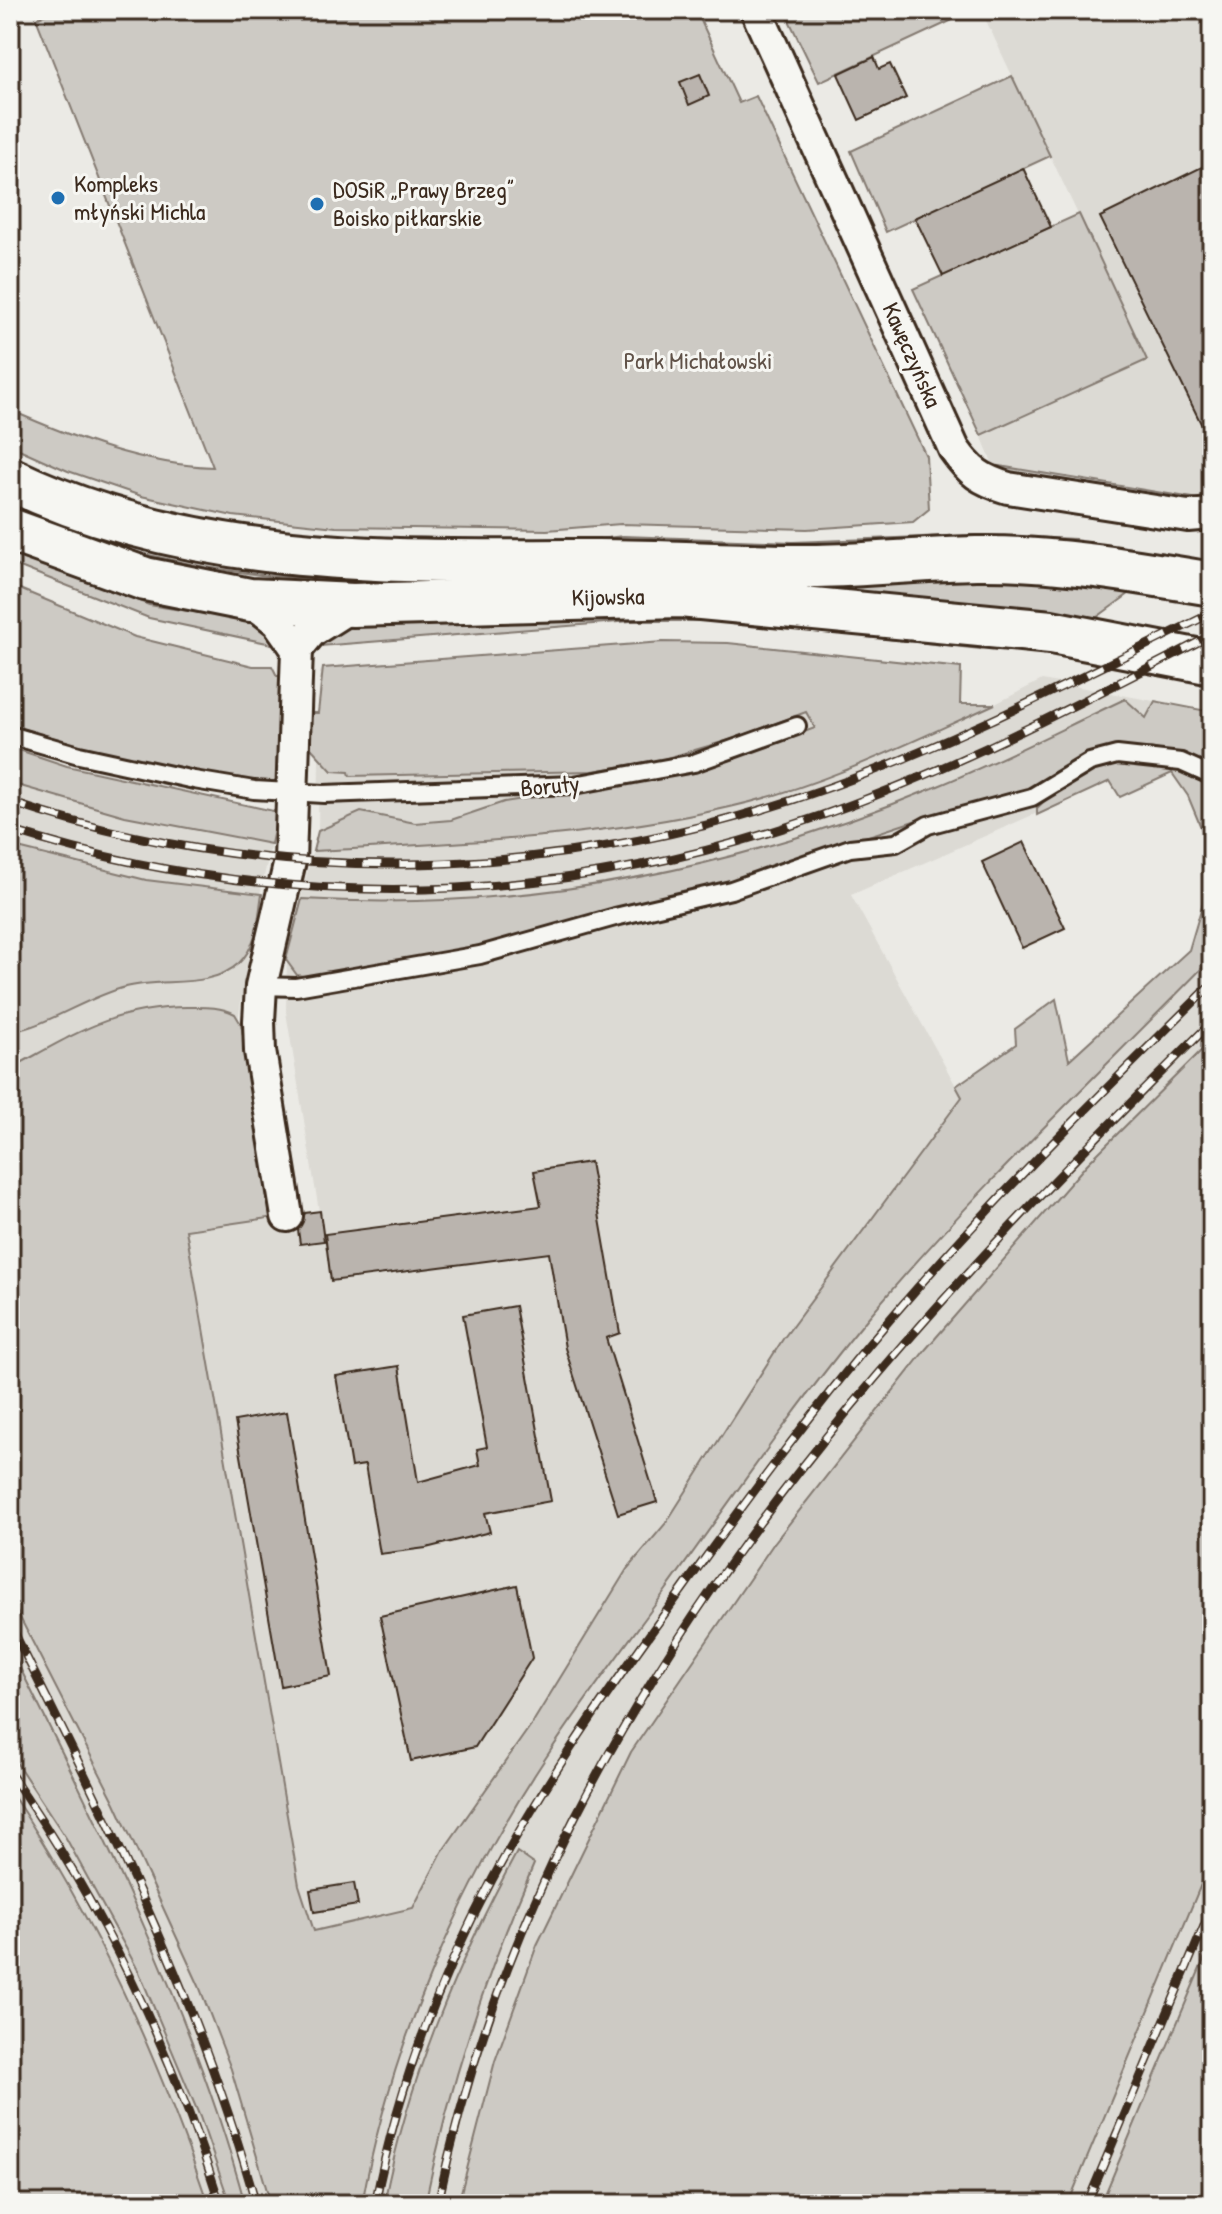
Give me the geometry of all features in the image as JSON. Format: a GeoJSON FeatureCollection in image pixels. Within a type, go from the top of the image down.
{"type":"FeatureCollection","features":[{"type":"Feature","properties":{"kind":"street","name":"Kawęczyńska"},"geometry":{"type":"LineString","coordinates":[[756,10],[954,449],[969,471],[981,480],[1008,488],[1188,516],[1212,514]]}},
{"type":"Feature","properties":{"kind":"street","name":"Kijowska"},"geometry":{"type":"LineString","coordinates":[[10,479],[91,512],[162,532],[245,549],[319,557],[667,560],[816,566],[977,558],[1092,567],[1212,584]]}},
{"type":"Feature","properties":{"kind":"street","name":"Kijowska"},"geometry":{"type":"LineString","coordinates":[[10,530],[145,579],[250,600],[353,605],[680,596],[1051,632],[1212,663]]}},
{"type":"Feature","properties":{"kind":"street"},"geometry":{"type":"LineString","coordinates":[[250,600],[278,622],[297,649],[295,794],[290,861],[261,986],[260,1051],[287,1216]]}},
{"type":"Feature","properties":{"kind":"street"},"geometry":{"type":"LineString","coordinates":[[297,649],[312,631],[353,605]]}},
{"type":"Feature","properties":{"kind":"lane","name":"Boruty"},"geometry":{"type":"LineString","coordinates":[[10,735],[136,769],[295,794],[574,785],[694,763],[797,726]]}},
{"type":"Feature","properties":{"kind":"lane"},"geometry":{"type":"LineString","coordinates":[[261,986],[296,987],[480,955],[615,917],[731,890],[850,848],[896,843],[928,825],[1032,797],[1090,762],[1117,755],[1181,762],[1212,776]]}},
{"type":"Feature","properties":{"kind":"shaded area"},"geometry":{"type":"Polygon","coordinates":[[[981,10],[1212,10],[1212,492],[1199,499],[993,465],[981,435],[1147,360],[981,10]]]}},
{"type":"Feature","properties":{"kind":"shaded area"},"geometry":{"type":"Polygon","coordinates":[[[663,642],[728,643],[961,668],[961,704],[995,704],[1042,680],[1212,712],[1212,854],[1188,796],[1172,773],[1120,797],[1110,781],[851,895],[956,1086],[1016,1044],[1015,1029],[1056,999],[1069,1060],[1189,950],[1212,872],[1212,2204],[10,2204],[10,747],[67,766],[278,812],[253,927],[237,1027],[295,1215],[319,1211],[286,1012],[287,950],[318,831],[319,757],[311,748],[310,713],[318,713],[320,672],[323,668],[663,642]]]}},
{"type":"Feature","properties":{"kind":"green space","name":"Park Michałowski"},"geometry":{"type":"Polygon","coordinates":[[[56,10],[696,10],[739,103],[756,96],[926,456],[929,509],[913,522],[807,529],[621,524],[547,530],[336,527],[233,516],[141,496],[68,471],[10,445],[10,410],[109,448],[161,461],[213,467],[36,18],[56,10]]]}},
{"type":"Feature","properties":{"kind":"green space"},"geometry":{"type":"Polygon","coordinates":[[[784,10],[974,10],[819,82],[784,10]]]}},
{"type":"Feature","properties":{"kind":"green space"},"geometry":{"type":"Polygon","coordinates":[[[1012,76],[1050,156],[886,232],[851,151],[1012,76]]]}},
{"type":"Feature","properties":{"kind":"green space"},"geometry":{"type":"Polygon","coordinates":[[[1079,214],[1147,360],[981,435],[913,289],[1079,214]]]}},
{"type":"Feature","properties":{"kind":"green space"},"geometry":{"type":"Polygon","coordinates":[[[993,465],[1199,499],[1212,492],[1212,500],[1194,504],[1010,475],[993,465]]]}},
{"type":"Feature","properties":{"kind":"green space"},"geometry":{"type":"Polygon","coordinates":[[[10,497],[358,575],[358,581],[268,576],[204,567],[120,549],[10,512],[10,497]]]}},
{"type":"Feature","properties":{"kind":"green space"},"geometry":{"type":"Polygon","coordinates":[[[973,535],[1075,539],[1074,546],[574,542],[623,536],[793,542],[973,535]]]}},
{"type":"Feature","properties":{"kind":"green space"},"geometry":{"type":"Polygon","coordinates":[[[10,549],[149,605],[260,622],[281,646],[149,618],[10,563],[10,549]]]}},
{"type":"Feature","properties":{"kind":"green space"},"geometry":{"type":"Polygon","coordinates":[[[997,576],[1137,588],[1089,623],[792,588],[997,576]]]}},
{"type":"Feature","properties":{"kind":"green space"},"geometry":{"type":"Polygon","coordinates":[[[10,585],[135,637],[253,666],[272,666],[277,676],[285,676],[281,775],[272,783],[260,783],[123,758],[10,725],[10,585]]]}},
{"type":"Feature","properties":{"kind":"green space"},"geometry":{"type":"Polygon","coordinates":[[[642,610],[980,643],[980,649],[720,621],[631,621],[319,646],[329,635],[351,627],[434,625],[564,613],[642,610]]]}},
{"type":"Feature","properties":{"kind":"green space"},"geometry":{"type":"Polygon","coordinates":[[[663,642],[728,643],[961,668],[960,704],[995,704],[799,788],[730,807],[575,833],[313,851],[318,831],[361,812],[415,823],[451,820],[504,802],[697,772],[815,728],[806,712],[733,739],[660,760],[593,771],[350,776],[349,772],[332,771],[311,748],[310,713],[318,713],[323,668],[663,642]]]}},
{"type":"Feature","properties":{"kind":"green space"},"geometry":{"type":"Polygon","coordinates":[[[1125,699],[1146,718],[1155,701],[1212,712],[1212,763],[1151,748],[1099,751],[1075,761],[1032,791],[917,820],[744,877],[525,935],[404,962],[309,977],[297,975],[286,960],[302,899],[466,899],[626,879],[706,863],[861,816],[938,786],[1125,699]]]}},
{"type":"Feature","properties":{"kind":"green space"},"geometry":{"type":"Polygon","coordinates":[[[10,747],[67,766],[278,812],[271,844],[125,816],[10,783],[10,747]]]}},
{"type":"Feature","properties":{"kind":"green space"},"geometry":{"type":"Polygon","coordinates":[[[1125,761],[1175,768],[1198,778],[1206,786],[1214,810],[1212,854],[1188,796],[1172,773],[1120,797],[1110,781],[1037,815],[1037,808],[1067,784],[1100,768],[1125,761]]]}},
{"type":"Feature","properties":{"kind":"green space"},"geometry":{"type":"Polygon","coordinates":[[[10,846],[146,880],[262,894],[254,940],[239,963],[214,977],[126,987],[10,1032],[10,846]]]}},
{"type":"Feature","properties":{"kind":"green space"},"geometry":{"type":"Polygon","coordinates":[[[1212,872],[1212,958],[993,1180],[867,1319],[764,1453],[545,1759],[484,1862],[431,1972],[390,2087],[362,2204],[271,2204],[231,2069],[199,1986],[115,1803],[10,1598],[10,1073],[19,1064],[80,1032],[139,1012],[162,1008],[212,1008],[235,1014],[241,1024],[275,1217],[186,1230],[299,1885],[314,1931],[413,1908],[442,1852],[533,1722],[627,1569],[666,1523],[783,1339],[962,1097],[956,1086],[1016,1044],[1015,1029],[1056,999],[1069,1060],[1189,950],[1212,872]]]}},
{"type":"Feature","properties":{"kind":"green space"},"geometry":{"type":"Polygon","coordinates":[[[1212,1040],[1212,1858],[1068,2204],[458,2204],[495,2061],[537,1945],[631,1752],[774,1543],[926,1349],[1087,1164],[1212,1040]]]}},
{"type":"Feature","properties":{"kind":"green space"},"geometry":{"type":"Polygon","coordinates":[[[10,1648],[110,1852],[171,1990],[199,2060],[245,2204],[230,2204],[200,2117],[139,1972],[66,1838],[10,1753],[10,1648]]]}},
{"type":"Feature","properties":{"kind":"green space"},"geometry":{"type":"Polygon","coordinates":[[[10,1791],[71,1890],[123,1991],[168,2095],[208,2204],[10,2204],[10,1791]]]}},
{"type":"Feature","properties":{"kind":"green space"},"geometry":{"type":"Polygon","coordinates":[[[517,1852],[534,1864],[470,2031],[425,2204],[384,2204],[406,2112],[437,2023],[474,1936],[517,1852]]]}},
{"type":"Feature","properties":{"kind":"green space"},"geometry":{"type":"Polygon","coordinates":[[[1212,1940],[1212,2204],[1101,2204],[1212,1940]]]}},
{"type":"Feature","properties":{"kind":"building"},"geometry":{"type":"Polygon","coordinates":[[[874,57],[879,69],[890,64],[906,98],[859,120],[838,74],[874,57]]]}},
{"type":"Feature","properties":{"kind":"building"},"geometry":{"type":"Polygon","coordinates":[[[700,74],[709,96],[689,105],[680,82],[700,74]]]}},
{"type":"Feature","properties":{"kind":"building"},"geometry":{"type":"Polygon","coordinates":[[[1212,162],[1212,446],[1100,217],[1212,162]]]}},
{"type":"Feature","properties":{"kind":"building"},"geometry":{"type":"Polygon","coordinates":[[[1023,168],[1051,227],[943,276],[915,218],[1023,168]]]}},
{"type":"Feature","properties":{"kind":"building"},"geometry":{"type":"Polygon","coordinates":[[[1024,842],[1065,928],[1022,948],[982,862],[1024,842]]]}},
{"type":"Feature","properties":{"kind":"building"},"geometry":{"type":"Polygon","coordinates":[[[590,1162],[620,1333],[606,1338],[657,1502],[618,1514],[565,1348],[549,1253],[331,1281],[325,1234],[541,1206],[534,1171],[590,1162]]]}},
{"type":"Feature","properties":{"kind":"building"},"geometry":{"type":"Polygon","coordinates":[[[320,1211],[324,1241],[300,1244],[298,1230],[305,1213],[320,1211]]]}},
{"type":"Feature","properties":{"kind":"building"},"geometry":{"type":"Polygon","coordinates":[[[515,1306],[551,1501],[485,1513],[490,1532],[426,1548],[380,1554],[365,1465],[351,1467],[336,1376],[399,1366],[418,1482],[480,1465],[477,1449],[487,1447],[463,1315],[515,1306]]]}},
{"type":"Feature","properties":{"kind":"building"},"geometry":{"type":"Polygon","coordinates":[[[287,1412],[331,1676],[281,1686],[235,1421],[287,1412]]]}},
{"type":"Feature","properties":{"kind":"building"},"geometry":{"type":"Polygon","coordinates":[[[517,1585],[532,1658],[475,1747],[411,1761],[380,1616],[517,1585]]]}},
{"type":"Feature","properties":{"kind":"building"},"geometry":{"type":"Polygon","coordinates":[[[354,1883],[358,1905],[314,1912],[310,1890],[354,1883]]]}},
{"type":"Feature","properties":{"kind":"railway"},"geometry":{"type":"LineString","coordinates":[[10,802],[111,831],[214,851],[318,862],[423,864],[527,857],[631,842],[733,818],[882,768],[1025,704],[1212,613]]}},
{"type":"Feature","properties":{"kind":"railway"},"geometry":{"type":"LineString","coordinates":[[10,830],[104,856],[199,874],[295,886],[392,889],[489,886],[585,875],[680,857],[774,831],[887,791],[997,743],[1212,635]]}},
{"type":"Feature","properties":{"kind":"railway"},"geometry":{"type":"LineString","coordinates":[[375,2204],[396,2116],[423,2033],[455,1954],[492,1879],[580,1734],[760,1483],[869,1344],[1013,1184],[1212,984]]}},
{"type":"Feature","properties":{"kind":"railway"},"geometry":{"type":"LineString","coordinates":[[438,2204],[486,2028],[553,1862],[636,1706],[734,1558],[843,1416],[961,1280],[1085,1149],[1212,1022]]}},
{"type":"Feature","properties":{"kind":"railway"},"geometry":{"type":"LineString","coordinates":[[10,1624],[114,1837],[178,1981],[233,2128],[256,2204]]}},
{"type":"Feature","properties":{"kind":"railway"},"geometry":{"type":"LineString","coordinates":[[10,1773],[75,1874],[132,1981],[180,2091],[220,2204]]}},
{"type":"Feature","properties":{"kind":"railway"},"geometry":{"type":"LineString","coordinates":[[1087,2204],[1212,1907]]}},
{"type":"Feature","properties":{"kind":"place","name":"Kompleks młyński Michla"},"geometry":{"type":"Point","coordinates":[58,198]}},
{"type":"Feature","properties":{"kind":"place","name":"DOSiR „Prawy Brzeg” Boisko piłkarskie"},"geometry":{"type":"Point","coordinates":[317,204]}}]}
